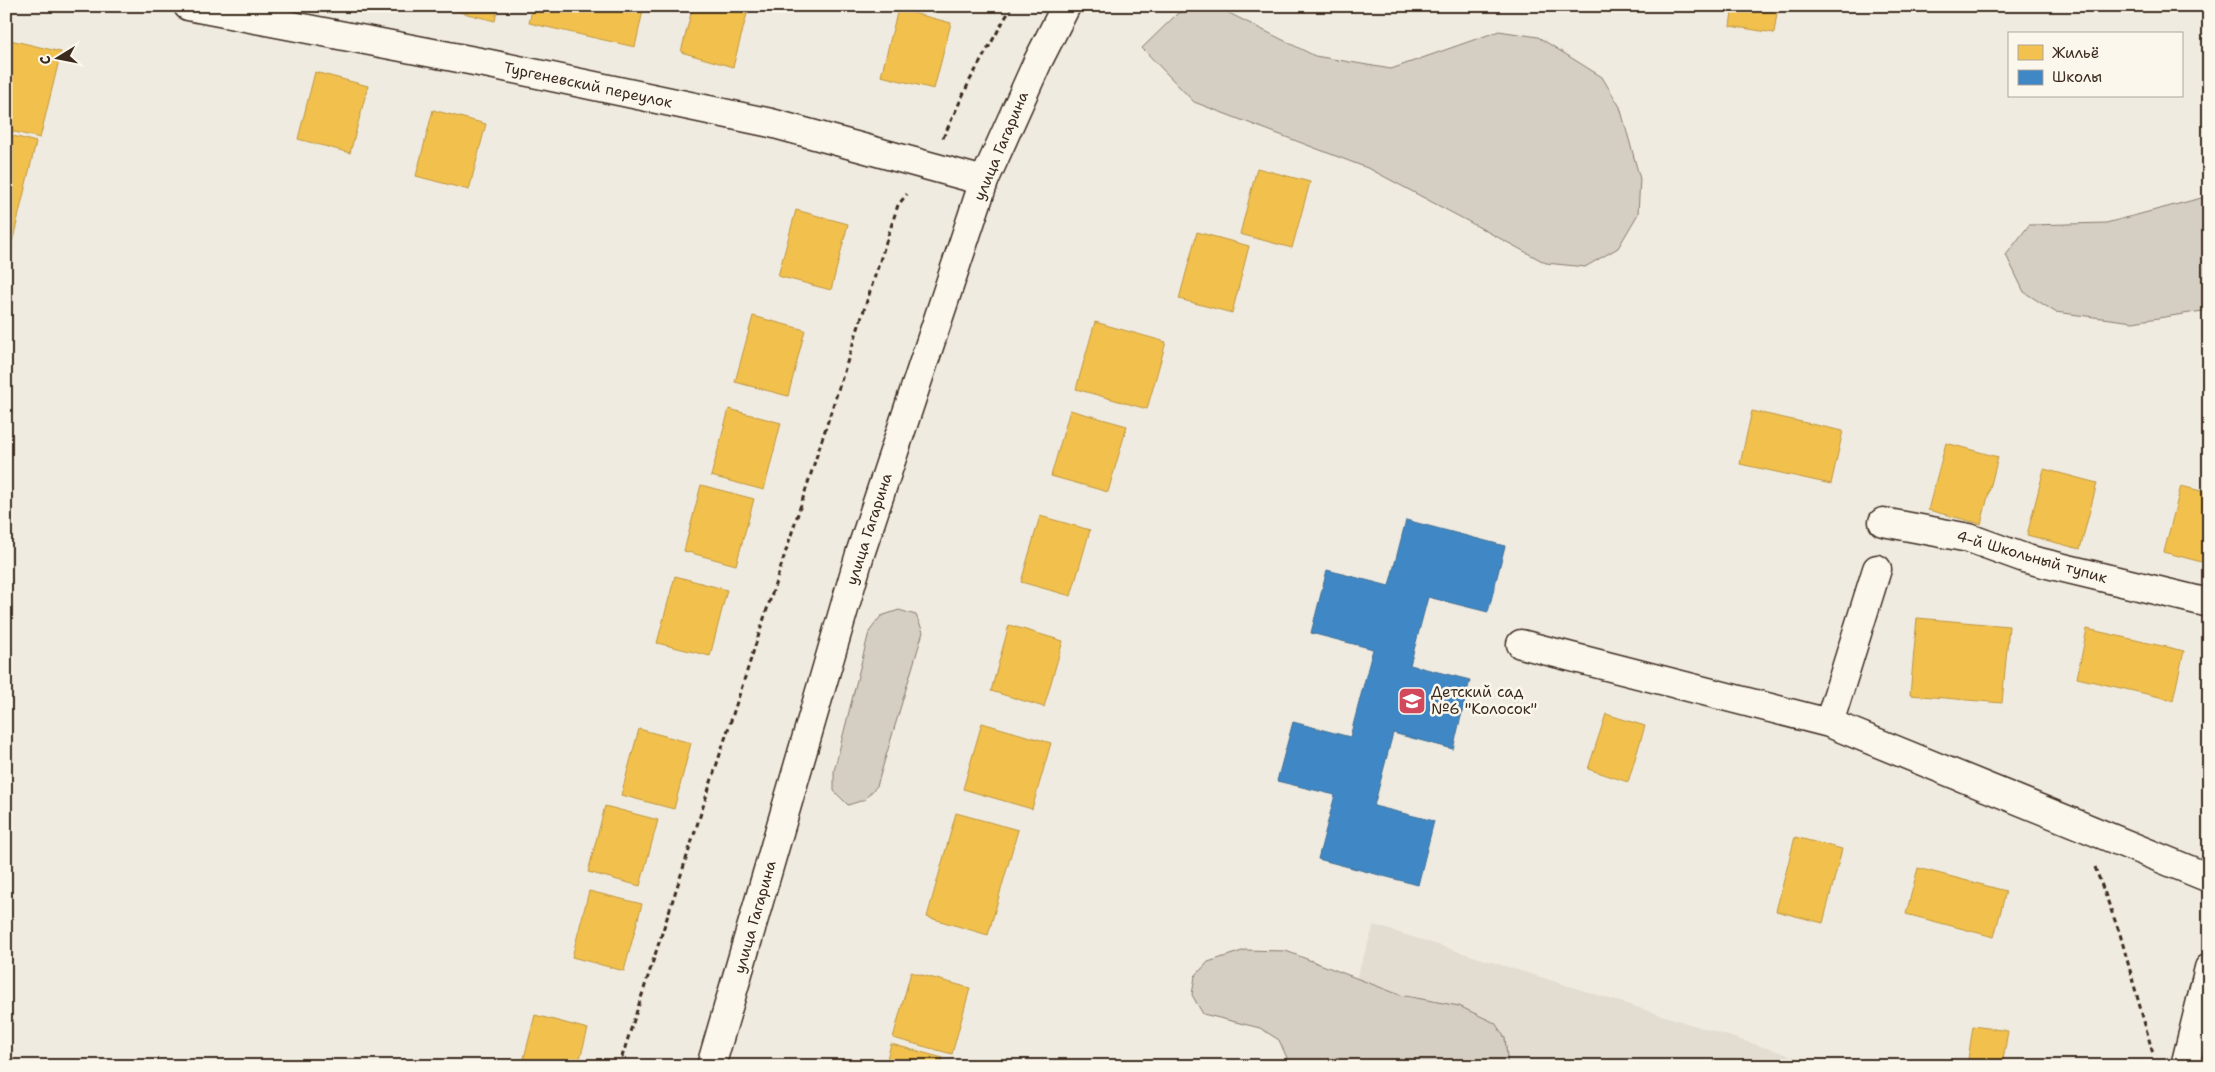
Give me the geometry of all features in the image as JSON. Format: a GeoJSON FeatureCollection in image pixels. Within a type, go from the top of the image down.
{"type":"FeatureCollection","features":[{"type":"Feature","properties":{"kind":"main road","name":"Тургеневский переулок"},"geometry":{"type":"LineString","coordinates":[[188,6],[490,64],[771,123],[984,180]]}},
{"type":"Feature","properties":{"kind":"main road","name":"улица Гагарина"},"geometry":{"type":"LineString","coordinates":[[711,1066],[860,554],[984,180],[1038,61],[1066,6]]}},
{"type":"Feature","properties":{"kind":"main road","name":"4-й Школьный тупик"},"geometry":{"type":"LineString","coordinates":[[1884,522],[1969,538],[2027,559],[2209,603]]}},
{"type":"Feature","properties":{"kind":"main road"},"geometry":{"type":"LineString","coordinates":[[1829,723],[1877,569]]}},
{"type":"Feature","properties":{"kind":"main road"},"geometry":{"type":"LineString","coordinates":[[1521,644],[1829,723],[2209,878]]}},
{"type":"Feature","properties":{"kind":"main road"},"geometry":{"type":"LineString","coordinates":[[2185,1066],[2209,968]]}},
{"type":"Feature","properties":{"kind":"path"},"geometry":{"type":"LineString","coordinates":[[620,1066],[898,205],[930,166],[970,80],[1012,6]]}},
{"type":"Feature","properties":{"kind":"path"},"geometry":{"type":"LineString","coordinates":[[2079,824],[2120,934],[2154,1056]]}},
{"type":"Feature","properties":{"kind":"shaded area"},"geometry":{"type":"Polygon","coordinates":[[[1215,6],[1315,56],[1391,69],[1499,31],[1538,37],[1602,77],[1620,107],[1640,179],[1638,214],[1618,248],[1585,267],[1546,263],[1370,169],[1194,102],[1142,48],[1178,13],[1215,6]]]}},
{"type":"Feature","properties":{"kind":"shaded area"},"geometry":{"type":"Polygon","coordinates":[[[2209,196],[2209,310],[2133,322],[2055,312],[2024,292],[2006,255],[2029,225],[2106,223],[2209,196]]]}},
{"type":"Feature","properties":{"kind":"shaded area"},"geometry":{"type":"Polygon","coordinates":[[[899,610],[916,615],[923,632],[877,786],[864,800],[848,805],[834,791],[834,771],[869,632],[881,616],[899,610]]]}},
{"type":"Feature","properties":{"kind":"shaded area"},"geometry":{"type":"Polygon","coordinates":[[[1374,925],[1824,1066],[1327,1066],[1374,925]]]}},
{"type":"Feature","properties":{"kind":"shaded area"},"geometry":{"type":"Polygon","coordinates":[[[1245,950],[1286,951],[1400,995],[1459,1006],[1495,1023],[1505,1038],[1508,1066],[1282,1066],[1287,1058],[1279,1040],[1260,1028],[1203,1014],[1192,995],[1195,976],[1208,962],[1245,950]]]}},
{"type":"Feature","properties":{"kind":"building: Жильё"},"geometry":{"type":"Polygon","coordinates":[[[436,6],[498,6],[495,21],[436,6]]]}},
{"type":"Feature","properties":{"kind":"building: Жильё"},"geometry":{"type":"Polygon","coordinates":[[[533,6],[644,6],[635,47],[529,23],[533,6]]]}},
{"type":"Feature","properties":{"kind":"building: Жильё"},"geometry":{"type":"Polygon","coordinates":[[[693,6],[749,6],[733,67],[681,52],[693,6]]]}},
{"type":"Feature","properties":{"kind":"building: Жильё"},"geometry":{"type":"Polygon","coordinates":[[[1733,6],[1778,6],[1774,33],[1730,26],[1733,6]]]}},
{"type":"Feature","properties":{"kind":"building: Жильё"},"geometry":{"type":"Polygon","coordinates":[[[898,9],[951,23],[934,89],[881,76],[898,9]]]}},
{"type":"Feature","properties":{"kind":"building: Жильё"},"geometry":{"type":"Polygon","coordinates":[[[6,39],[61,52],[40,138],[6,130],[6,39]]]}},
{"type":"Feature","properties":{"kind":"building: Жильё"},"geometry":{"type":"Polygon","coordinates":[[[315,72],[368,86],[350,153],[298,139],[315,72]]]}},
{"type":"Feature","properties":{"kind":"building: Жильё"},"geometry":{"type":"Polygon","coordinates":[[[433,110],[486,124],[469,190],[416,176],[433,110]]]}},
{"type":"Feature","properties":{"kind":"building: Жильё"},"geometry":{"type":"Polygon","coordinates":[[[6,134],[36,142],[12,243],[6,242],[6,134]]]}},
{"type":"Feature","properties":{"kind":"building: Жильё"},"geometry":{"type":"Polygon","coordinates":[[[1257,168],[1310,182],[1292,248],[1240,234],[1257,168]]]}},
{"type":"Feature","properties":{"kind":"building: Жильё"},"geometry":{"type":"Polygon","coordinates":[[[796,210],[848,224],[831,290],[778,276],[796,210]]]}},
{"type":"Feature","properties":{"kind":"building: Жильё"},"geometry":{"type":"Polygon","coordinates":[[[1197,232],[1249,246],[1232,313],[1179,299],[1197,232]]]}},
{"type":"Feature","properties":{"kind":"building: Жильё"},"geometry":{"type":"Polygon","coordinates":[[[753,316],[805,330],[788,396],[735,382],[753,316]]]}},
{"type":"Feature","properties":{"kind":"building: Жильё"},"geometry":{"type":"Polygon","coordinates":[[[1095,322],[1166,342],[1147,409],[1076,389],[1095,322]]]}},
{"type":"Feature","properties":{"kind":"building: Жильё"},"geometry":{"type":"Polygon","coordinates":[[[729,409],[781,423],[764,490],[711,476],[729,409]]]}},
{"type":"Feature","properties":{"kind":"building: Жильё"},"geometry":{"type":"Polygon","coordinates":[[[1070,410],[1127,426],[1108,492],[1051,476],[1070,410]]]}},
{"type":"Feature","properties":{"kind":"building: Жильё"},"geometry":{"type":"Polygon","coordinates":[[[1752,411],[1843,431],[1831,484],[1740,464],[1752,411]]]}},
{"type":"Feature","properties":{"kind":"building: Жильё"},"geometry":{"type":"Polygon","coordinates":[[[1946,443],[1998,457],[1981,524],[1928,510],[1946,443]]]}},
{"type":"Feature","properties":{"kind":"building: Жильё"},"geometry":{"type":"Polygon","coordinates":[[[2044,469],[2097,483],[2080,549],[2027,535],[2044,469]]]}},
{"type":"Feature","properties":{"kind":"building: Жильё"},"geometry":{"type":"Polygon","coordinates":[[[701,485],[754,499],[736,565],[684,551],[701,485]]]}},
{"type":"Feature","properties":{"kind":"building: Жильё"},"geometry":{"type":"Polygon","coordinates":[[[2181,486],[2209,493],[2209,564],[2164,552],[2181,486]]]}},
{"type":"Feature","properties":{"kind":"building: Жильё"},"geometry":{"type":"Polygon","coordinates":[[[1040,516],[1090,530],[1071,596],[1021,582],[1040,516]]]}},
{"type":"Feature","properties":{"kind":"building: Жильё"},"geometry":{"type":"Polygon","coordinates":[[[675,576],[727,590],[710,656],[657,643],[675,576]]]}},
{"type":"Feature","properties":{"kind":"building: Жильё"},"geometry":{"type":"Polygon","coordinates":[[[1917,618],[2009,626],[2002,703],[1910,695],[1917,618]]]}},
{"type":"Feature","properties":{"kind":"building: Жильё"},"geometry":{"type":"Polygon","coordinates":[[[1009,625],[1063,641],[1044,707],[991,691],[1009,625]]]}},
{"type":"Feature","properties":{"kind":"building: Жильё"},"geometry":{"type":"Polygon","coordinates":[[[2087,629],[2184,651],[2173,700],[2077,678],[2087,629]]]}},
{"type":"Feature","properties":{"kind":"building: Жильё"},"geometry":{"type":"Polygon","coordinates":[[[1606,714],[1645,726],[1628,782],[1588,769],[1606,714]]]}},
{"type":"Feature","properties":{"kind":"building: Жильё"},"geometry":{"type":"Polygon","coordinates":[[[982,723],[1051,743],[1032,809],[963,789],[982,723]]]}},
{"type":"Feature","properties":{"kind":"building: Жильё"},"geometry":{"type":"Polygon","coordinates":[[[639,729],[691,743],[674,809],[621,795],[639,729]]]}},
{"type":"Feature","properties":{"kind":"building: Жильё"},"geometry":{"type":"Polygon","coordinates":[[[605,806],[658,820],[640,886],[588,872],[605,806]]]}},
{"type":"Feature","properties":{"kind":"building: Жильё"},"geometry":{"type":"Polygon","coordinates":[[[956,813],[1018,830],[988,935],[927,917],[956,813]]]}},
{"type":"Feature","properties":{"kind":"building: Жильё"},"geometry":{"type":"Polygon","coordinates":[[[1795,837],[1842,849],[1823,923],[1776,911],[1795,837]]]}},
{"type":"Feature","properties":{"kind":"building: Жильё"},"geometry":{"type":"Polygon","coordinates":[[[1918,868],[2006,891],[1994,937],[1906,914],[1918,868]]]}},
{"type":"Feature","properties":{"kind":"building: Жильё"},"geometry":{"type":"Polygon","coordinates":[[[589,891],[642,904],[624,971],[572,957],[589,891]]]}},
{"type":"Feature","properties":{"kind":"building: Жильё"},"geometry":{"type":"Polygon","coordinates":[[[911,972],[970,988],[952,1054],[893,1038],[911,972]]]}},
{"type":"Feature","properties":{"kind":"building: Жильё"},"geometry":{"type":"Polygon","coordinates":[[[535,1015],[588,1029],[578,1066],[522,1066],[535,1015]]]}},
{"type":"Feature","properties":{"kind":"building: Жильё"},"geometry":{"type":"Polygon","coordinates":[[[1973,1026],[2008,1031],[2002,1066],[1967,1066],[1973,1026]]]}},
{"type":"Feature","properties":{"kind":"building: Жильё"},"geometry":{"type":"Polygon","coordinates":[[[891,1044],[943,1058],[941,1066],[885,1066],[891,1044]]]}},
{"type":"Feature","properties":{"kind":"building: Школы","name":"Детский сад №6 \"Колосок\""},"geometry":{"type":"Polygon","coordinates":[[[1406,520],[1505,546],[1488,612],[1428,597],[1410,665],[1470,680],[1453,749],[1393,733],[1374,806],[1434,821],[1418,885],[1318,859],[1335,795],[1277,781],[1293,722],[1350,737],[1373,649],[1311,633],[1327,570],[1389,586],[1406,520]]]}},
{"type":"Feature","properties":{"kind":"place","name":"Детский сад №6 \"Колосок\""},"geometry":{"type":"Point","coordinates":[1412,701]}}]}
